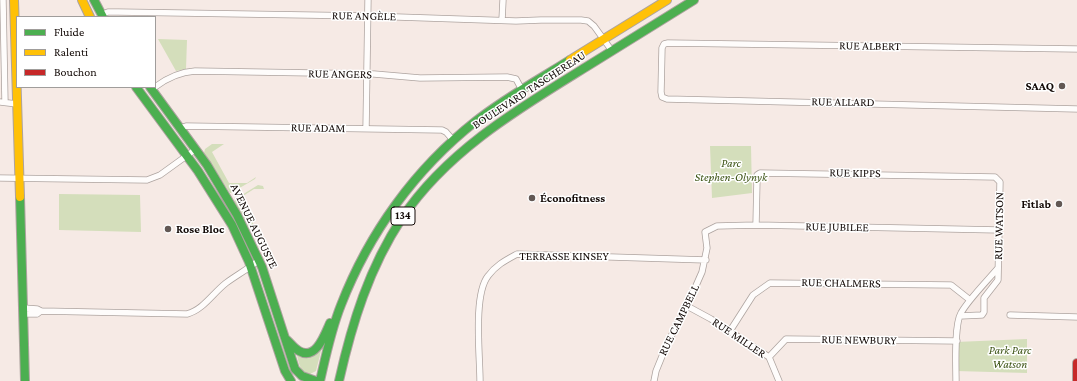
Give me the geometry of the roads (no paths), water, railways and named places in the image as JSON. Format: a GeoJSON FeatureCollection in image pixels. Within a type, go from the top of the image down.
{"type":"FeatureCollection","features":[{"type":"Feature","properties":{"kind":"main road"},"geometry":{"type":"LineString","coordinates":[[14,0],[16,69]]}},
{"type":"Feature","properties":{"kind":"main road"},"geometry":{"type":"LineString","coordinates":[[82,0],[90,16]]}},
{"type":"Feature","properties":{"kind":"main road"},"geometry":{"type":"LineString","coordinates":[[94,0],[102,16]]}},
{"type":"Feature","properties":{"kind":"main road","name":"BOULEVARD TASCHEREAU"},"geometry":{"type":"LineString","coordinates":[[320,381],[334,324],[349,284],[369,243],[398,200],[422,170],[453,140],[485,114],[667,0]]}},
{"type":"Feature","properties":{"kind":"main road","name":"BOULEVARD TASCHEREAU"},"geometry":{"type":"LineString","coordinates":[[339,381],[354,319],[371,275],[396,228],[423,190],[452,160],[490,128],[516,110],[694,0]]}},
{"type":"Feature","properties":{"kind":"main road"},"geometry":{"type":"LineString","coordinates":[[17,88],[25,381]]}},
{"type":"Feature","properties":{"kind":"main road","name":"AVENUE AUGUSTE"},"geometry":{"type":"LineString","coordinates":[[137,88],[187,155],[230,221],[250,267],[286,370],[292,381]]}},
{"type":"Feature","properties":{"kind":"main road","name":"AVENUE AUGUSTE"},"geometry":{"type":"LineString","coordinates":[[153,88],[196,149],[228,199],[259,260],[297,372],[303,377],[316,381]]}},
{"type":"Feature","properties":{"kind":"main road"},"geometry":{"type":"LineString","coordinates":[[286,340],[302,353],[308,354],[315,350],[349,284]]}},
{"type":"Feature","properties":{"kind":"main road"},"geometry":{"type":"LineString","coordinates":[[1077,363],[1077,381]]}},
{"type":"Feature","properties":{"kind":"street"},"geometry":{"type":"LineString","coordinates":[[3,0],[2,102],[17,104]]}},
{"type":"Feature","properties":{"kind":"street"},"geometry":{"type":"LineString","coordinates":[[366,129],[368,0]]}},
{"type":"Feature","properties":{"kind":"street"},"geometry":{"type":"LineString","coordinates":[[502,20],[503,0]]}},
{"type":"Feature","properties":{"kind":"street","name":"RUE ANGÈLE"},"geometry":{"type":"LineString","coordinates":[[102,16],[108,12],[118,12],[286,16],[368,16],[502,20],[585,20],[593,24],[612,51]]}},
{"type":"Feature","properties":{"kind":"street","name":"RUE ALBERT"},"geometry":{"type":"LineString","coordinates":[[664,44],[668,42],[1077,49]]}},
{"type":"Feature","properties":{"kind":"street","name":"RUE ALLARD"},"geometry":{"type":"LineString","coordinates":[[664,44],[662,48],[661,94],[662,97],[665,98],[1077,108]]}},
{"type":"Feature","properties":{"kind":"street","name":"RUE ANGERS"},"geometry":{"type":"LineString","coordinates":[[156,86],[174,75],[191,72],[367,74],[420,78],[509,77],[516,80],[522,90]]}},
{"type":"Feature","properties":{"kind":"street","name":"RUE ADAM"},"geometry":{"type":"LineString","coordinates":[[180,128],[186,126],[443,130],[453,140]]}},
{"type":"Feature","properties":{"kind":"street"},"geometry":{"type":"LineString","coordinates":[[0,178],[149,180],[160,175],[196,149]]}},
{"type":"Feature","properties":{"kind":"street","name":"RUE KIPPS"},"geometry":{"type":"LineString","coordinates":[[756,225],[757,175],[760,173],[990,176],[998,179],[1000,185]]}},
{"type":"Feature","properties":{"kind":"street","name":"RUE WATSON"},"geometry":{"type":"LineString","coordinates":[[960,316],[982,315],[984,312],[984,298],[998,280],[1000,185]]}},
{"type":"Feature","properties":{"kind":"street","name":"RUE JUBILEE"},"geometry":{"type":"LineString","coordinates":[[706,260],[707,248],[705,232],[717,226],[756,225],[999,230]]}},
{"type":"Feature","properties":{"kind":"street","name":"TERRASSE KINSEY"},"geometry":{"type":"LineString","coordinates":[[480,381],[478,340],[481,291],[487,276],[501,262],[517,254],[706,260]]}},
{"type":"Feature","properties":{"kind":"street"},"geometry":{"type":"LineString","coordinates":[[23,311],[38,309],[41,311],[187,314],[196,310],[226,284],[259,260]]}},
{"type":"Feature","properties":{"kind":"street","name":"RUE CAMPBELL"},"geometry":{"type":"LineString","coordinates":[[654,381],[656,371],[667,344],[687,306],[706,260]]}},
{"type":"Feature","properties":{"kind":"street","name":"RUE WATSON"},"geometry":{"type":"LineString","coordinates":[[956,381],[957,341],[960,316],[970,300],[998,268]]}},
{"type":"Feature","properties":{"kind":"street","name":"RUE CHALMERS"},"geometry":{"type":"LineString","coordinates":[[730,330],[753,295],[770,283],[951,285],[970,300]]}},
{"type":"Feature","properties":{"kind":"street","name":"RUE MILLER"},"geometry":{"type":"LineString","coordinates":[[687,306],[730,330],[769,357],[779,381]]}},
{"type":"Feature","properties":{"kind":"street"},"geometry":{"type":"LineString","coordinates":[[1010,315],[1077,317]]}},
{"type":"Feature","properties":{"kind":"street","name":"RUE NEWBURY"},"geometry":{"type":"LineString","coordinates":[[769,357],[786,339],[957,341]]}},
{"type":"Feature","properties":{"kind":"place","name":"SAAQ"},"geometry":{"type":"Point","coordinates":[1062,86]}},
{"type":"Feature","properties":{"kind":"place","name":"Éconofitness"},"geometry":{"type":"Point","coordinates":[532,198]}},
{"type":"Feature","properties":{"kind":"place","name":"Fitlab"},"geometry":{"type":"Point","coordinates":[1059,204]}},
{"type":"Feature","properties":{"kind":"place","name":"Rose Bloc"},"geometry":{"type":"Point","coordinates":[168,229]}},
{"type":"Feature","properties":{"kind":"park label","name":"Parc Stephen-Olynyk"},"geometry":{"type":"Point","coordinates":[731,170]}},
{"type":"Feature","properties":{"kind":"park label","name":"Park Parc Watson"},"geometry":{"type":"Point","coordinates":[1010,357]}}]}
